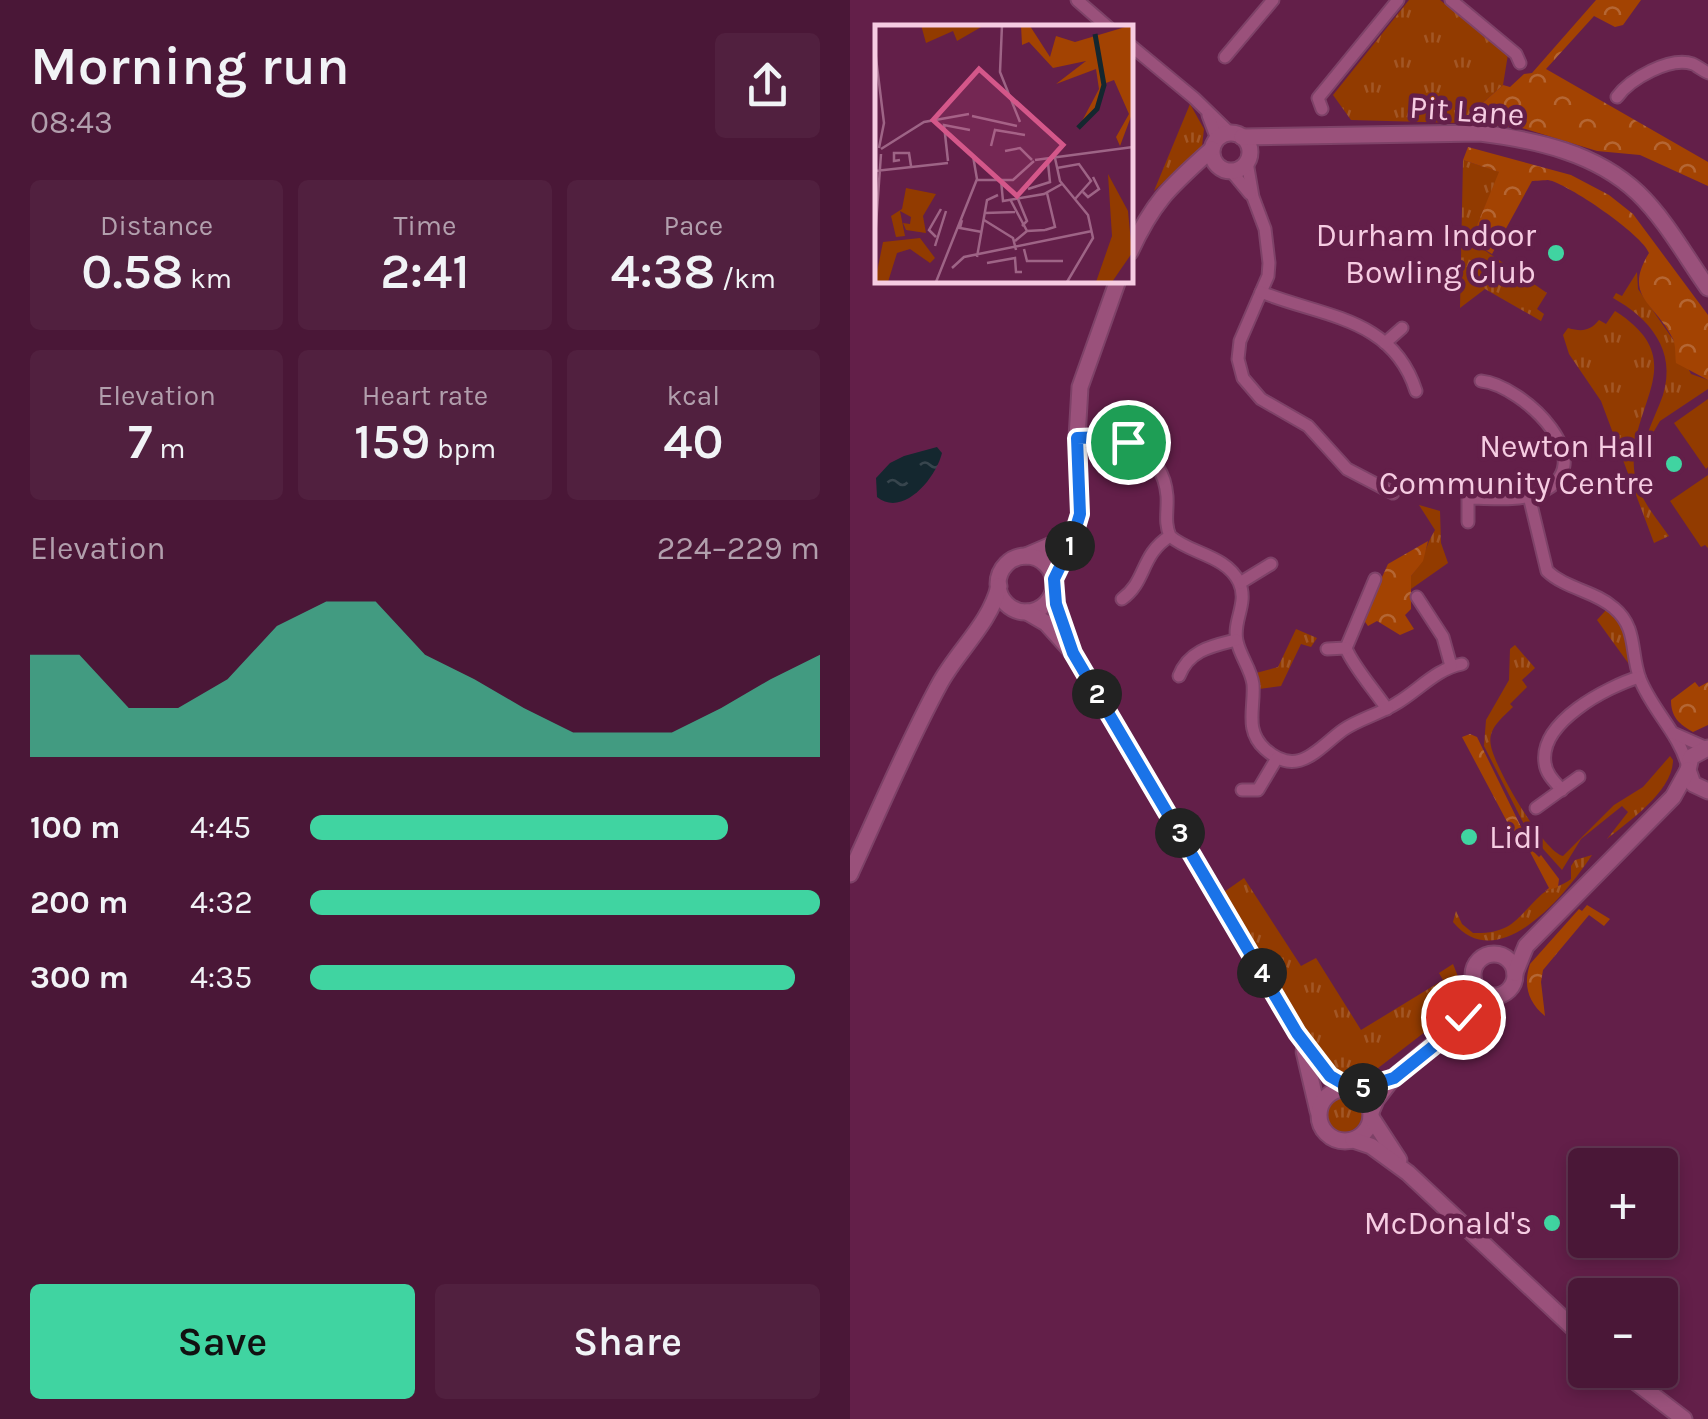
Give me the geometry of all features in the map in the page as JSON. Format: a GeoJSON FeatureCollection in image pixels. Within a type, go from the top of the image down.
{"type":"FeatureCollection","features":[{"type":"Feature","properties":{"kind":"street"},"geometry":{"type":"LineString","coordinates":[[1078,0],[1106,25]]}},
{"type":"Feature","properties":{"kind":"street"},"geometry":{"type":"LineString","coordinates":[[1225,57],[1273,0]]}},
{"type":"Feature","properties":{"kind":"street"},"geometry":{"type":"LineString","coordinates":[[1322,109],[1318,98],[1398,0]]}},
{"type":"Feature","properties":{"kind":"street"},"geometry":{"type":"LineString","coordinates":[[1451,0],[1516,54],[1520,63]]}},
{"type":"Feature","properties":{"kind":"street"},"geometry":{"type":"LineString","coordinates":[[1132,47],[1194,98],[1225,140],[1250,149],[1253,197],[1269,248],[1268,276],[1240,341],[1238,359],[1246,384],[1262,399],[1308,426],[1347,469],[1393,493]]}},
{"type":"Feature","properties":{"kind":"street"},"geometry":{"type":"LineString","coordinates":[[1618,97],[1636,78],[1678,63],[1692,64],[1708,72]]}},
{"type":"Feature","properties":{"kind":"street","name":"Pit Lane"},"geometry":{"type":"LineString","coordinates":[[1225,140],[1480,132],[1567,151],[1598,165],[1638,193],[1707,284]]}},
{"type":"Feature","properties":{"kind":"street"},"geometry":{"type":"LineString","coordinates":[[1186,174],[1226,170],[1282,136]]}},
{"type":"Feature","properties":{"kind":"street"},"geometry":{"type":"LineString","coordinates":[[1225,140],[1214,160],[1253,197]]}},
{"type":"Feature","properties":{"kind":"street"},"geometry":{"type":"LineString","coordinates":[[1132,248],[1165,190],[1225,140]]}},
{"type":"Feature","properties":{"kind":"street"},"geometry":{"type":"LineString","coordinates":[[983,623],[1045,605],[1054,584],[1077,524],[1081,502],[1077,438],[1080,386],[1117,282]]}},
{"type":"Feature","properties":{"kind":"street"},"geometry":{"type":"LineString","coordinates":[[1261,292],[1370,330],[1405,368],[1416,391]]}},
{"type":"Feature","properties":{"kind":"street"},"geometry":{"type":"LineString","coordinates":[[1385,343],[1402,328]]}},
{"type":"Feature","properties":{"kind":"street"},"geometry":{"type":"LineString","coordinates":[[1468,522],[1468,498],[1529,496],[1549,488],[1561,473],[1562,445],[1525,400],[1487,378]]}},
{"type":"Feature","properties":{"kind":"street"},"geometry":{"type":"LineString","coordinates":[[1077,438],[1116,438],[1139,448],[1150,458],[1165,484],[1170,536],[1225,565],[1240,583],[1243,608],[1236,640],[1253,685],[1250,724],[1266,750],[1277,758],[1290,761],[1315,755],[1345,728],[1387,709],[1456,665],[1444,638],[1417,597]]}},
{"type":"Feature","properties":{"kind":"street"},"geometry":{"type":"LineString","coordinates":[[1529,496],[1547,571],[1618,611],[1632,633],[1639,677],[1674,733],[1693,784],[1704,790]]}},
{"type":"Feature","properties":{"kind":"street"},"geometry":{"type":"LineString","coordinates":[[850,874],[939,684],[964,644],[983,623],[1004,567],[1054,544],[1077,524]]}},
{"type":"Feature","properties":{"kind":"street"},"geometry":{"type":"LineString","coordinates":[[1122,599],[1135,587],[1150,552],[1170,536]]}},
{"type":"Feature","properties":{"kind":"street"},"geometry":{"type":"LineString","coordinates":[[1025,556],[1044,562],[1073,653],[1297,1033],[1330,1076],[1366,1098],[1371,1114],[1408,1173]]}},
{"type":"Feature","properties":{"kind":"street"},"geometry":{"type":"LineString","coordinates":[[1240,583],[1271,564]]}},
{"type":"Feature","properties":{"kind":"street"},"geometry":{"type":"LineString","coordinates":[[1375,579],[1346,648],[1387,709]]}},
{"type":"Feature","properties":{"kind":"street"},"geometry":{"type":"LineString","coordinates":[[998,586],[1006,603],[1046,623],[1073,653]]}},
{"type":"Feature","properties":{"kind":"street"},"geometry":{"type":"LineString","coordinates":[[1135,587],[1142,600]]}},
{"type":"Feature","properties":{"kind":"street"},"geometry":{"type":"LineString","coordinates":[[1179,676],[1183,658],[1236,640]]}},
{"type":"Feature","properties":{"kind":"street"},"geometry":{"type":"LineString","coordinates":[[1328,649],[1346,648]]}},
{"type":"Feature","properties":{"kind":"street"},"geometry":{"type":"LineString","coordinates":[[1562,790],[1546,770],[1544,759],[1562,723],[1589,700],[1639,677]]}},
{"type":"Feature","properties":{"kind":"street"},"geometry":{"type":"LineString","coordinates":[[1674,733],[1707,748]]}},
{"type":"Feature","properties":{"kind":"street"},"geometry":{"type":"LineString","coordinates":[[1463,1017],[1491,996],[1506,992],[1526,946],[1674,797],[1691,757],[1707,748]]}},
{"type":"Feature","properties":{"kind":"street"},"geometry":{"type":"LineString","coordinates":[[1242,790],[1260,795],[1277,758]]}},
{"type":"Feature","properties":{"kind":"street"},"geometry":{"type":"LineString","coordinates":[[1536,808],[1579,777]]}},
{"type":"Feature","properties":{"kind":"street"},"geometry":{"type":"LineString","coordinates":[[1674,797],[1704,790]]}},
{"type":"Feature","properties":{"kind":"street"},"geometry":{"type":"LineString","coordinates":[[1353,1140],[1362,1135],[1376,1100],[1394,1078],[1456,1028],[1463,1017],[1478,960],[1526,946]]}},
{"type":"Feature","properties":{"kind":"street"},"geometry":{"type":"LineString","coordinates":[[1497,954],[1508,959],[1515,973]]}},
{"type":"Feature","properties":{"kind":"street"},"geometry":{"type":"LineString","coordinates":[[1473,980],[1481,992],[1491,996]]}},
{"type":"Feature","properties":{"kind":"street"},"geometry":{"type":"LineString","coordinates":[[1297,1033],[1325,1132],[1333,1138],[1371,1146],[1408,1173],[1568,1324]]}},
{"type":"Feature","properties":{"kind":"street"},"geometry":{"type":"LineString","coordinates":[[1319,1113],[1331,1092],[1394,1078]]}},
{"type":"Feature","properties":{"kind":"street"},"geometry":{"type":"LineString","coordinates":[[1644,1388],[1684,1419]]}},
{"type":"Feature","properties":{"kind":"green space"},"geometry":{"type":"Polygon","coordinates":[[[1409,0],[1440,0],[1508,54],[1503,85],[1460,123],[1351,120],[1333,95],[1409,0]]]}},
{"type":"Feature","properties":{"kind":"green space"},"geometry":{"type":"Polygon","coordinates":[[[1596,0],[1641,0],[1623,25],[1615,27],[1594,16],[1546,69],[1708,162],[1708,186],[1640,155],[1597,151],[1522,128],[1460,123],[1503,85],[1510,87],[1524,74],[1532,73],[1596,0]]]}},
{"type":"Feature","properties":{"kind":"green space"},"geometry":{"type":"Polygon","coordinates":[[[1190,104],[1204,129],[1202,146],[1154,191],[1190,104]]]}},
{"type":"Feature","properties":{"kind":"green space"},"geometry":{"type":"Polygon","coordinates":[[[1468,147],[1571,175],[1609,195],[1633,214],[1708,315],[1708,380],[1676,363],[1673,339],[1644,299],[1639,280],[1649,253],[1644,245],[1571,190],[1548,180],[1532,181],[1492,254],[1474,243],[1475,230],[1499,172],[1463,160],[1468,147]]]}},
{"type":"Feature","properties":{"kind":"green space"},"geometry":{"type":"Polygon","coordinates":[[[1463,160],[1500,172],[1475,230],[1474,243],[1547,293],[1537,309],[1544,314],[1541,321],[1485,289],[1460,308],[1463,160]]]}},
{"type":"Feature","properties":{"kind":"green space"},"geometry":{"type":"Polygon","coordinates":[[[1637,272],[1638,289],[1674,341],[1691,374],[1708,380],[1708,389],[1660,421],[1646,440],[1663,395],[1663,350],[1638,315],[1613,298],[1616,293],[1622,296],[1637,272]]]}},
{"type":"Feature","properties":{"kind":"green space"},"geometry":{"type":"Polygon","coordinates":[[[1615,311],[1639,330],[1651,349],[1651,387],[1634,451],[1640,492],[1669,536],[1654,543],[1601,401],[1569,354],[1563,335],[1568,328],[1585,330],[1599,320],[1606,324],[1615,311]]]}},
{"type":"Feature","properties":{"kind":"green space"},"geometry":{"type":"Polygon","coordinates":[[[1708,399],[1708,467],[1706,469],[1674,423],[1708,399]]]}},
{"type":"Feature","properties":{"kind":"green space"},"geometry":{"type":"Polygon","coordinates":[[[1708,475],[1708,548],[1701,547],[1670,501],[1708,475]]]}},
{"type":"Feature","properties":{"kind":"green space"},"geometry":{"type":"Polygon","coordinates":[[[1419,505],[1440,511],[1441,543],[1448,563],[1411,589],[1411,576],[1435,530],[1419,505]]]}},
{"type":"Feature","properties":{"kind":"green space"},"geometry":{"type":"Polygon","coordinates":[[[1428,541],[1423,561],[1411,576],[1411,609],[1405,615],[1414,629],[1400,635],[1377,621],[1368,626],[1363,619],[1388,564],[1428,541]]]}},
{"type":"Feature","properties":{"kind":"green space"},"geometry":{"type":"Polygon","coordinates":[[[1607,609],[1625,631],[1631,667],[1597,620],[1607,609]]]}},
{"type":"Feature","properties":{"kind":"green space"},"geometry":{"type":"Polygon","coordinates":[[[1296,629],[1317,638],[1311,647],[1301,644],[1281,686],[1259,689],[1256,673],[1278,667],[1296,629]]]}},
{"type":"Feature","properties":{"kind":"green space"},"geometry":{"type":"Polygon","coordinates":[[[1515,645],[1535,668],[1522,680],[1527,687],[1493,729],[1491,746],[1521,807],[1554,851],[1563,856],[1614,805],[1643,787],[1670,756],[1673,760],[1666,783],[1648,804],[1607,839],[1628,812],[1622,806],[1581,839],[1562,870],[1528,832],[1484,746],[1486,720],[1509,680],[1510,649],[1515,645]]]}},
{"type":"Feature","properties":{"kind":"green space"},"geometry":{"type":"Polygon","coordinates":[[[1695,682],[1699,687],[1708,682],[1708,725],[1693,732],[1677,719],[1671,700],[1695,682]]]}},
{"type":"Feature","properties":{"kind":"green space"},"geometry":{"type":"Polygon","coordinates":[[[1462,737],[1477,737],[1526,837],[1524,842],[1541,855],[1559,879],[1558,887],[1545,891],[1549,888],[1528,848],[1521,848],[1462,737]]]}},
{"type":"Feature","properties":{"kind":"green space"},"geometry":{"type":"Polygon","coordinates":[[[1592,855],[1549,908],[1511,935],[1491,940],[1471,937],[1453,922],[1456,911],[1462,924],[1473,933],[1506,927],[1545,891],[1571,879],[1575,860],[1592,855]]]}},
{"type":"Feature","properties":{"kind":"green space"},"geometry":{"type":"Polygon","coordinates":[[[1244,878],[1301,966],[1316,958],[1361,1030],[1443,980],[1439,973],[1453,964],[1459,979],[1447,1015],[1369,1075],[1354,1078],[1339,1073],[1297,1018],[1224,892],[1244,878]]]}},
{"type":"Feature","properties":{"kind":"green space"},"geometry":{"type":"Polygon","coordinates":[[[1587,905],[1610,919],[1604,926],[1589,915],[1543,970],[1545,1016],[1528,993],[1530,964],[1587,905]]]}},
{"type":"Feature","properties":{"kind":"green space"},"geometry":{"type":"Polygon","coordinates":[[[1344,1096],[1356,1102],[1362,1114],[1356,1126],[1344,1132],[1332,1126],[1326,1114],[1332,1102],[1344,1096]]]}},
{"type":"Feature","properties":{"kind":"water"},"geometry":{"type":"Polygon","coordinates":[[[937,447],[942,453],[939,463],[917,492],[897,502],[877,497],[876,478],[890,463],[937,447]]]}},
{"type":"Feature","properties":{"kind":"place","name":"Durham Indoor Bowling Club"},"geometry":{"type":"Point","coordinates":[1556,253]}},
{"type":"Feature","properties":{"kind":"place","name":"Newton Hall Community Centre"},"geometry":{"type":"Point","coordinates":[1674,464]}},
{"type":"Feature","properties":{"kind":"place","name":"Lidl"},"geometry":{"type":"Point","coordinates":[1469,837]}},
{"type":"Feature","properties":{"kind":"place","name":"McDonald's"},"geometry":{"type":"Point","coordinates":[1552,1223]}},
{"type":"Feature","properties":{"kind":"route"},"geometry":{"type":"LineString","coordinates":[[1128,442],[1104,437],[1077,438],[1080,514],[1054,579],[1056,604],[1073,653],[1297,1033],[1330,1076],[1354,1090],[1394,1078],[1456,1028],[1463,1017]]}}]}
